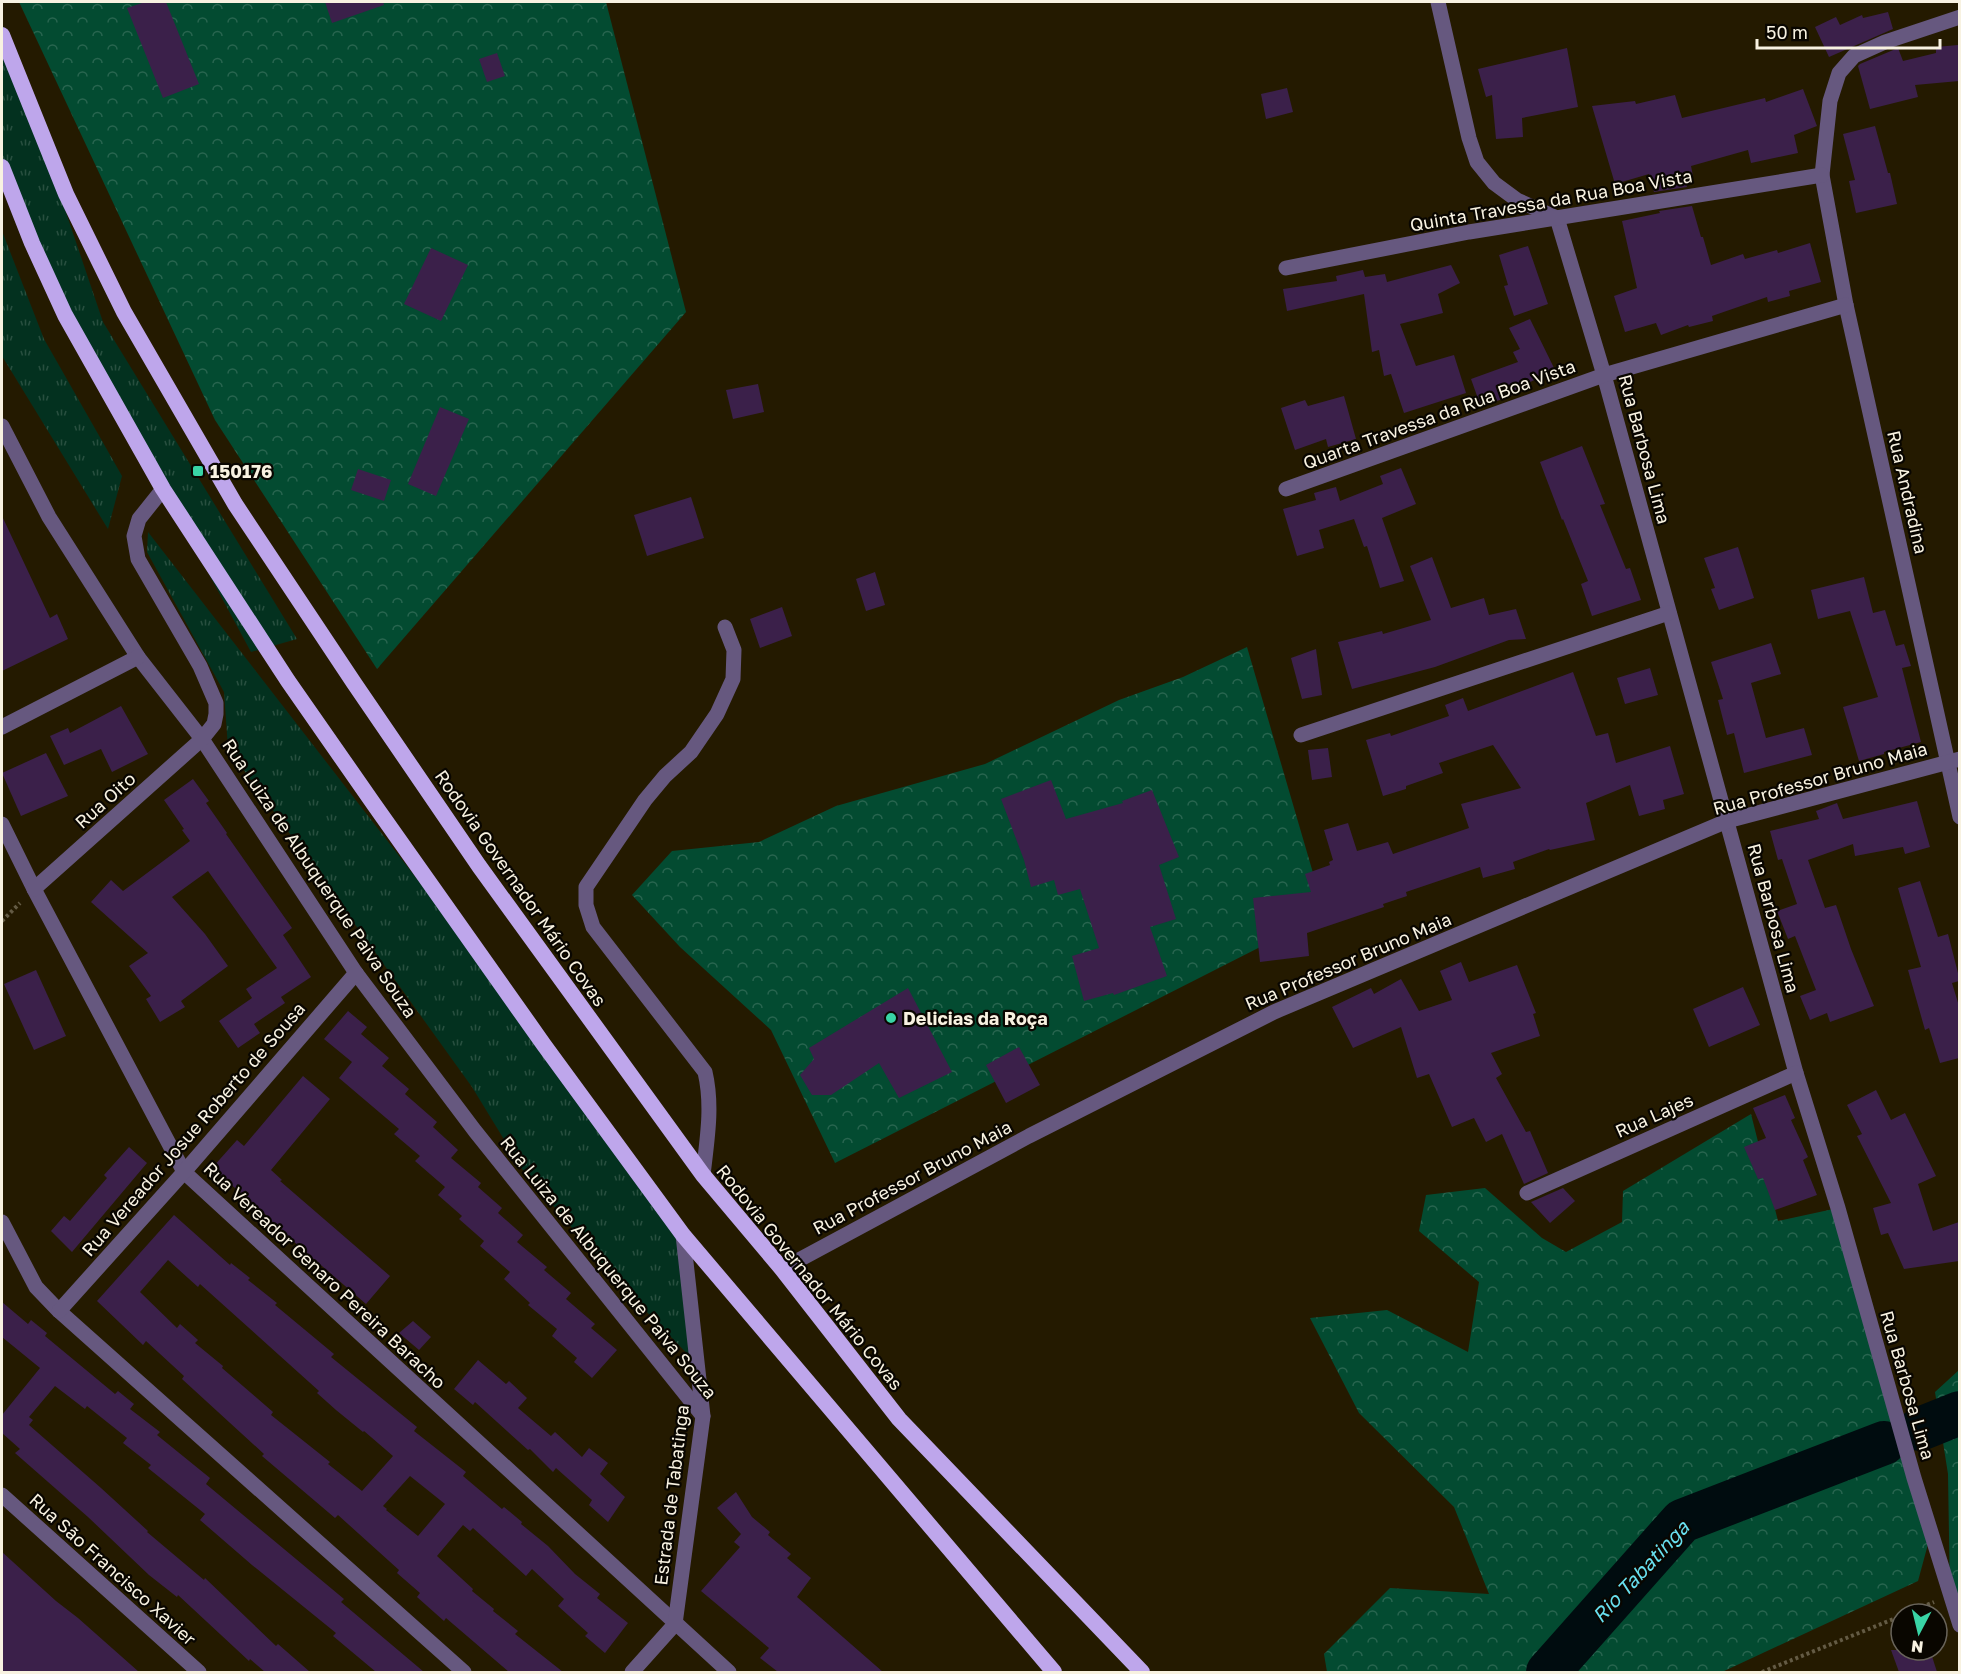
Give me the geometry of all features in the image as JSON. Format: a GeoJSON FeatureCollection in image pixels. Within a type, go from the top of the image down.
{"type":"FeatureCollection","features":[{"type":"Feature","properties":{"kind":"highway","name":"Rodovia Governador Mário Covas"},"geometry":{"type":"LineString","coordinates":[[2,35],[66,194],[120,303],[235,504],[479,866],[704,1175],[782,1269],[899,1419],[1142,1672]]}},
{"type":"Feature","properties":{"kind":"highway"},"geometry":{"type":"LineString","coordinates":[[2,167],[32,243],[65,315],[164,489],[288,681],[544,1045],[683,1235],[1054,1672]]}},
{"type":"Feature","properties":{"kind":"street"},"geometry":{"type":"LineString","coordinates":[[1438,2],[1469,138],[1477,162],[1494,183],[1509,194],[1557,218]]}},
{"type":"Feature","properties":{"kind":"street","name":"Rua Andradina"},"geometry":{"type":"LineString","coordinates":[[1959,17],[1885,42],[1854,56],[1839,73],[1830,101],[1822,175],[1846,305],[1954,760],[1959,817]]}},
{"type":"Feature","properties":{"kind":"street","name":"Quinta Travessa da Rua Boa Vista"},"geometry":{"type":"LineString","coordinates":[[1286,268],[1469,232],[1822,175]]}},
{"type":"Feature","properties":{"kind":"street","name":"Rua Barbosa Lima"},"geometry":{"type":"LineString","coordinates":[[1557,218],[1604,375],[1796,1073],[1838,1208],[1914,1478],[1959,1625]]}},
{"type":"Feature","properties":{"kind":"street","name":"Quarta Travessa da Rua Boa Vista"},"geometry":{"type":"LineString","coordinates":[[1286,489],[1604,375],[1846,305]]}},
{"type":"Feature","properties":{"kind":"street","name":"Rua Luiza de Albuquerque Paiva Souza"},"geometry":{"type":"LineString","coordinates":[[2,426],[49,517],[138,657],[202,739],[356,973],[475,1131],[703,1416]]}},
{"type":"Feature","properties":{"kind":"street","name":"Rua Oito"},"geometry":{"type":"LineString","coordinates":[[34,889],[202,739],[214,724],[216,703],[200,666],[138,559],[134,536],[139,519],[164,489]]}},
{"type":"Feature","properties":{"kind":"street"},"geometry":{"type":"LineString","coordinates":[[1301,735],[1669,613]]}},
{"type":"Feature","properties":{"kind":"street"},"geometry":{"type":"LineString","coordinates":[[704,1175],[709,1111],[709,1091],[705,1072],[593,927],[586,905],[586,887],[645,800],[665,776],[691,753],[717,714],[734,679],[734,650],[725,627]]}},
{"type":"Feature","properties":{"kind":"street"},"geometry":{"type":"LineString","coordinates":[[2,727],[138,657]]}},
{"type":"Feature","properties":{"kind":"street","name":"Rua Professor Bruno Maia"},"geometry":{"type":"LineString","coordinates":[[782,1269],[1029,1136],[1274,1012],[1728,821],[1954,760]]}},
{"type":"Feature","properties":{"kind":"street","name":"Rua Vereador Genaro Pereira Baracho"},"geometry":{"type":"LineString","coordinates":[[2,824],[184,1172],[729,1672]]}},
{"type":"Feature","properties":{"kind":"street","name":"Rua Vereador Josue Roberto de Sousa"},"geometry":{"type":"LineString","coordinates":[[59,1311],[184,1172],[356,973]]}},
{"type":"Feature","properties":{"kind":"street","name":"Rua Lajes"},"geometry":{"type":"LineString","coordinates":[[1527,1193],[1796,1073]]}},
{"type":"Feature","properties":{"kind":"street"},"geometry":{"type":"LineString","coordinates":[[2,1222],[36,1287],[59,1311],[464,1672]]}},
{"type":"Feature","properties":{"kind":"street","name":"Estrada de Tabatinga"},"geometry":{"type":"LineString","coordinates":[[675,1624],[703,1416],[683,1235]]}},
{"type":"Feature","properties":{"kind":"street","name":"Rua São Francisco Xavier"},"geometry":{"type":"LineString","coordinates":[[2,1495],[199,1672]]}},
{"type":"Feature","properties":{"kind":"street"},"geometry":{"type":"LineString","coordinates":[[632,1672],[675,1624]]}},
{"type":"Feature","properties":{"kind":"path"},"geometry":{"type":"LineString","coordinates":[[1762,1672],[1889,1621]]}},
{"type":"Feature","properties":{"kind":"green space"},"geometry":{"type":"Polygon","coordinates":[[[19,2],[606,2],[686,312],[377,669],[215,420],[19,2]]]}},
{"type":"Feature","properties":{"kind":"green space"},"geometry":{"type":"Polygon","coordinates":[[[2,23],[103,322],[297,639],[251,652],[163,489],[75,334],[2,166],[2,23]]]}},
{"type":"Feature","properties":{"kind":"green space"},"geometry":{"type":"Polygon","coordinates":[[[2,231],[44,339],[122,476],[108,529],[2,356],[2,231]]]}},
{"type":"Feature","properties":{"kind":"green space"},"geometry":{"type":"Polygon","coordinates":[[[148,532],[527,1021],[683,1235],[698,1365],[618,1282],[522,1169],[472,1087],[228,748],[224,692],[147,552],[148,532]]]}},
{"type":"Feature","properties":{"kind":"green space"},"geometry":{"type":"Polygon","coordinates":[[[1247,647],[1325,914],[835,1163],[771,1030],[680,947],[632,895],[672,851],[759,842],[836,806],[985,764],[1119,700],[1183,677],[1247,647]]]}},
{"type":"Feature","properties":{"kind":"green space"},"geometry":{"type":"Polygon","coordinates":[[[1751,1114],[1778,1221],[1838,1208],[1931,1533],[1918,1581],[1722,1672],[1327,1672],[1324,1654],[1390,1588],[1489,1594],[1454,1507],[1359,1413],[1310,1318],[1387,1310],[1468,1352],[1479,1282],[1419,1231],[1426,1195],[1485,1188],[1542,1238],[1566,1252],[1622,1222],[1623,1191],[1751,1114]]]}},
{"type":"Feature","properties":{"kind":"green space"},"geometry":{"type":"Polygon","coordinates":[[[1959,1370],[1960,1593],[1950,1596],[1948,1474],[1935,1392],[1959,1370]]]}},
{"type":"Feature","properties":{"kind":"building"},"geometry":{"type":"Polygon","coordinates":[[[145,2],[166,2],[199,84],[163,98],[127,8],[145,2]]]}},
{"type":"Feature","properties":{"kind":"building"},"geometry":{"type":"Polygon","coordinates":[[[325,2],[383,2],[384,5],[332,23],[325,2]]]}},
{"type":"Feature","properties":{"kind":"building"},"geometry":{"type":"Polygon","coordinates":[[[1888,12],[1893,29],[1829,57],[1815,27],[1836,17],[1840,25],[1862,15],[1863,18],[1888,12]]]}},
{"type":"Feature","properties":{"kind":"building"},"geometry":{"type":"Polygon","coordinates":[[[1958,45],[1959,81],[1915,85],[1918,97],[1870,109],[1858,66],[1860,64],[1898,48],[1903,61],[1936,53],[1936,47],[1958,45]]]}},
{"type":"Feature","properties":{"kind":"building"},"geometry":{"type":"Polygon","coordinates":[[[1567,48],[1578,107],[1522,118],[1523,137],[1496,139],[1492,95],[1486,97],[1478,69],[1567,48]]]}},
{"type":"Feature","properties":{"kind":"building"},"geometry":{"type":"Polygon","coordinates":[[[497,53],[505,76],[487,82],[479,59],[497,53]]]}},
{"type":"Feature","properties":{"kind":"building"},"geometry":{"type":"Polygon","coordinates":[[[1287,88],[1293,112],[1266,119],[1261,94],[1287,88]]]}},
{"type":"Feature","properties":{"kind":"building"},"geometry":{"type":"Polygon","coordinates":[[[1803,89],[1817,126],[1794,135],[1798,153],[1751,163],[1748,150],[1691,166],[1693,176],[1685,178],[1687,187],[1654,192],[1649,174],[1615,184],[1592,106],[1635,101],[1636,104],[1675,95],[1682,118],[1765,98],[1766,102],[1803,89]]]}},
{"type":"Feature","properties":{"kind":"building"},"geometry":{"type":"Polygon","coordinates":[[[1875,126],[1897,204],[1856,213],[1849,181],[1855,180],[1843,134],[1875,126]]]}},
{"type":"Feature","properties":{"kind":"building"},"geometry":{"type":"Polygon","coordinates":[[[1692,206],[1711,265],[1743,254],[1745,259],[1777,250],[1778,253],[1810,243],[1821,282],[1789,291],[1790,296],[1768,302],[1767,297],[1712,316],[1713,321],[1689,327],[1688,325],[1661,335],[1656,323],[1625,332],[1614,296],[1637,288],[1622,221],[1660,213],[1659,211],[1692,206]]]}},
{"type":"Feature","properties":{"kind":"building"},"geometry":{"type":"Polygon","coordinates":[[[1528,246],[1548,304],[1514,316],[1504,286],[1508,285],[1499,255],[1528,246]]]}},
{"type":"Feature","properties":{"kind":"building"},"geometry":{"type":"Polygon","coordinates":[[[431,248],[468,265],[441,321],[404,304],[431,248]]]}},
{"type":"Feature","properties":{"kind":"building"},"geometry":{"type":"Polygon","coordinates":[[[1451,265],[1460,283],[1438,294],[1443,313],[1400,324],[1416,366],[1454,355],[1466,393],[1404,413],[1391,374],[1384,376],[1379,350],[1372,352],[1364,294],[1287,311],[1283,289],[1337,281],[1336,276],[1363,270],[1365,277],[1385,274],[1387,282],[1451,265]]]}},
{"type":"Feature","properties":{"kind":"building"},"geometry":{"type":"Polygon","coordinates":[[[1530,319],[1555,370],[1522,386],[1524,391],[1481,407],[1471,379],[1518,362],[1513,352],[1520,349],[1509,328],[1530,319]]]}},
{"type":"Feature","properties":{"kind":"building"},"geometry":{"type":"Polygon","coordinates":[[[758,384],[764,412],[733,419],[726,390],[758,384]]]}},
{"type":"Feature","properties":{"kind":"building"},"geometry":{"type":"Polygon","coordinates":[[[1344,396],[1356,439],[1328,447],[1326,439],[1295,450],[1281,408],[1305,400],[1308,406],[1344,396]]]}},
{"type":"Feature","properties":{"kind":"building"},"geometry":{"type":"Polygon","coordinates":[[[440,407],[469,419],[436,496],[408,484],[440,407]]]}},
{"type":"Feature","properties":{"kind":"building"},"geometry":{"type":"Polygon","coordinates":[[[1582,446],[1605,504],[1600,505],[1626,569],[1630,568],[1641,600],[1592,616],[1581,584],[1588,581],[1540,462],[1582,446]]]}},
{"type":"Feature","properties":{"kind":"building"},"geometry":{"type":"Polygon","coordinates":[[[1401,468],[1416,504],[1382,518],[1404,581],[1380,588],[1367,546],[1364,547],[1354,519],[1319,530],[1324,548],[1297,556],[1283,509],[1316,500],[1314,493],[1336,487],[1340,501],[1383,484],[1380,476],[1401,468]]]}},
{"type":"Feature","properties":{"kind":"building"},"geometry":{"type":"Polygon","coordinates":[[[358,469],[391,480],[384,501],[351,490],[358,469]]]}},
{"type":"Feature","properties":{"kind":"building"},"geometry":{"type":"Polygon","coordinates":[[[691,497],[704,538],[647,556],[634,515],[691,497]]]}},
{"type":"Feature","properties":{"kind":"building"},"geometry":{"type":"Polygon","coordinates":[[[2,516],[50,618],[57,614],[68,639],[2,671],[2,516]]]}},
{"type":"Feature","properties":{"kind":"building"},"geometry":{"type":"Polygon","coordinates":[[[1738,547],[1754,598],[1719,610],[1711,589],[1715,588],[1704,558],[1738,547]]]}},
{"type":"Feature","properties":{"kind":"building"},"geometry":{"type":"Polygon","coordinates":[[[1432,557],[1451,608],[1484,598],[1489,615],[1516,609],[1526,639],[1509,640],[1435,667],[1352,689],[1338,642],[1382,631],[1383,634],[1431,620],[1410,566],[1432,557]]]}},
{"type":"Feature","properties":{"kind":"building"},"geometry":{"type":"Polygon","coordinates":[[[875,572],[885,605],[866,611],[856,579],[875,572]]]}},
{"type":"Feature","properties":{"kind":"building"},"geometry":{"type":"Polygon","coordinates":[[[1864,577],[1873,613],[1885,610],[1896,646],[1904,644],[1911,666],[1902,668],[1921,742],[1859,761],[1843,707],[1878,697],[1850,611],[1818,619],[1811,590],[1864,577]]]}},
{"type":"Feature","properties":{"kind":"building"},"geometry":{"type":"Polygon","coordinates":[[[782,607],[792,636],[760,648],[750,619],[782,607]]]}},
{"type":"Feature","properties":{"kind":"building"},"geometry":{"type":"Polygon","coordinates":[[[1771,643],[1781,674],[1751,683],[1766,738],[1804,728],[1812,755],[1744,773],[1734,733],[1727,735],[1718,700],[1723,699],[1711,662],[1771,643]]]}},
{"type":"Feature","properties":{"kind":"building"},"geometry":{"type":"Polygon","coordinates":[[[1316,649],[1322,695],[1302,699],[1291,658],[1316,649]]]}},
{"type":"Feature","properties":{"kind":"building"},"geometry":{"type":"Polygon","coordinates":[[[1650,668],[1658,695],[1625,704],[1617,678],[1650,668]]]}},
{"type":"Feature","properties":{"kind":"building"},"geometry":{"type":"Polygon","coordinates":[[[1573,672],[1596,736],[1608,733],[1616,763],[1670,746],[1684,794],[1663,800],[1665,809],[1639,816],[1630,785],[1586,803],[1595,840],[1549,849],[1513,862],[1515,869],[1483,878],[1480,867],[1406,892],[1407,896],[1383,904],[1384,907],[1307,933],[1309,956],[1260,962],[1253,898],[1311,892],[1305,874],[1330,865],[1329,862],[1333,860],[1324,830],[1348,823],[1357,851],[1388,842],[1393,854],[1469,828],[1461,804],[1521,788],[1493,745],[1439,763],[1443,773],[1383,796],[1366,740],[1390,733],[1391,736],[1449,716],[1445,705],[1463,698],[1468,711],[1573,672]]]}},
{"type":"Feature","properties":{"kind":"building"},"geometry":{"type":"Polygon","coordinates":[[[121,706],[148,754],[112,772],[101,749],[64,765],[50,736],[68,728],[70,733],[121,706]]]}},
{"type":"Feature","properties":{"kind":"building"},"geometry":{"type":"Polygon","coordinates":[[[1328,748],[1332,777],[1312,780],[1308,750],[1328,748]]]}},
{"type":"Feature","properties":{"kind":"building"},"geometry":{"type":"Polygon","coordinates":[[[46,753],[68,796],[21,816],[2,773],[46,753]]]}},
{"type":"Feature","properties":{"kind":"building"},"geometry":{"type":"Polygon","coordinates":[[[193,779],[209,801],[206,803],[226,834],[292,928],[283,935],[311,977],[281,997],[285,1003],[254,1024],[260,1033],[238,1048],[219,1021],[252,998],[246,989],[277,968],[208,871],[172,897],[205,934],[228,966],[181,1001],[185,1007],[160,1022],[146,999],[151,996],[129,966],[148,953],[91,902],[111,880],[123,891],[190,841],[164,800],[193,779]]]}},
{"type":"Feature","properties":{"kind":"building"},"geometry":{"type":"Polygon","coordinates":[[[1051,780],[1066,819],[1123,803],[1122,801],[1152,790],[1179,857],[1159,865],[1176,919],[1150,927],[1167,976],[1114,995],[1113,993],[1084,1001],[1072,956],[1099,948],[1080,889],[1058,895],[1054,880],[1031,887],[1024,860],[1001,799],[1051,780]]]}},
{"type":"Feature","properties":{"kind":"building"},"geometry":{"type":"Polygon","coordinates":[[[1917,801],[1930,847],[1905,854],[1903,847],[1855,856],[1853,844],[1808,860],[1825,908],[1836,905],[1874,1006],[1830,1022],[1827,1013],[1810,1020],[1800,996],[1816,990],[1795,936],[1788,939],[1777,911],[1797,904],[1782,859],[1778,860],[1770,831],[1819,819],[1816,811],[1837,803],[1843,819],[1917,801]]]}},
{"type":"Feature","properties":{"kind":"building"},"geometry":{"type":"Polygon","coordinates":[[[1920,881],[1938,937],[1948,934],[1959,977],[1959,981],[1952,983],[1959,1006],[1959,1058],[1940,1063],[1929,1028],[1925,1030],[1908,970],[1921,967],[1898,888],[1920,881]]]}},
{"type":"Feature","properties":{"kind":"building"},"geometry":{"type":"Polygon","coordinates":[[[1461,962],[1469,982],[1517,965],[1536,1013],[1533,1014],[1540,1036],[1491,1053],[1502,1074],[1496,1078],[1526,1132],[1530,1131],[1548,1173],[1524,1184],[1502,1134],[1486,1142],[1474,1118],[1452,1127],[1429,1074],[1417,1078],[1401,1027],[1353,1048],[1332,1007],[1371,988],[1374,994],[1401,979],[1419,1011],[1452,1000],[1440,971],[1461,962]]]}},
{"type":"Feature","properties":{"kind":"building"},"geometry":{"type":"Polygon","coordinates":[[[36,970],[66,1036],[34,1050],[4,984],[36,970]]]}},
{"type":"Feature","properties":{"kind":"building"},"geometry":{"type":"Polygon","coordinates":[[[1743,987],[1760,1025],[1709,1047],[1693,1009],[1743,987]]]}},
{"type":"Feature","properties":{"kind":"building","name":"Delicias da Roça"},"geometry":{"type":"Polygon","coordinates":[[[908,988],[952,1072],[899,1098],[879,1063],[831,1095],[812,1095],[800,1075],[814,1059],[809,1048],[908,988]]]}},
{"type":"Feature","properties":{"kind":"building"},"geometry":{"type":"Polygon","coordinates":[[[348,1011],[367,1027],[361,1034],[389,1058],[382,1066],[409,1089],[405,1094],[437,1122],[433,1127],[458,1150],[451,1158],[481,1183],[478,1187],[502,1208],[498,1213],[523,1235],[517,1242],[547,1267],[544,1270],[571,1293],[566,1299],[595,1324],[591,1328],[617,1350],[592,1378],[574,1362],[577,1358],[552,1336],[557,1329],[528,1305],[530,1303],[504,1279],[510,1272],[480,1246],[484,1241],[459,1219],[462,1216],[438,1195],[445,1187],[415,1161],[420,1156],[394,1134],[399,1129],[339,1078],[352,1062],[324,1039],[348,1011]]]}},
{"type":"Feature","properties":{"kind":"building"},"geometry":{"type":"Polygon","coordinates":[[[1019,1047],[1040,1085],[1006,1103],[986,1065],[1019,1047]]]}},
{"type":"Feature","properties":{"kind":"building"},"geometry":{"type":"Polygon","coordinates":[[[303,1076],[330,1099],[271,1170],[282,1180],[280,1181],[390,1276],[366,1304],[212,1168],[237,1140],[244,1146],[303,1076]]]}},
{"type":"Feature","properties":{"kind":"building"},"geometry":{"type":"Polygon","coordinates":[[[1876,1090],[1891,1120],[1905,1113],[1936,1176],[1918,1184],[1933,1231],[1959,1222],[1959,1261],[1904,1269],[1888,1233],[1881,1235],[1873,1208],[1891,1203],[1857,1136],[1862,1134],[1847,1105],[1876,1090]]]}},
{"type":"Feature","properties":{"kind":"building"},"geometry":{"type":"Polygon","coordinates":[[[1785,1095],[1795,1118],[1791,1120],[1808,1157],[1803,1160],[1817,1195],[1775,1210],[1763,1178],[1758,1179],[1744,1147],[1766,1138],[1753,1108],[1785,1095]]]}},
{"type":"Feature","properties":{"kind":"building"},"geometry":{"type":"Polygon","coordinates":[[[129,1147],[147,1163],[72,1252],[51,1231],[64,1216],[70,1221],[107,1178],[104,1175],[129,1147]]]}},
{"type":"Feature","properties":{"kind":"building"},"geometry":{"type":"Polygon","coordinates":[[[1563,1188],[1575,1201],[1550,1223],[1531,1202],[1563,1188]]]}},
{"type":"Feature","properties":{"kind":"building"},"geometry":{"type":"Polygon","coordinates":[[[174,1215],[230,1265],[231,1263],[250,1278],[248,1280],[277,1303],[275,1305],[334,1354],[331,1357],[417,1427],[414,1431],[466,1472],[463,1476],[502,1509],[504,1507],[522,1522],[521,1524],[548,1546],[575,1574],[600,1594],[597,1598],[628,1623],[605,1653],[585,1636],[588,1633],[558,1606],[564,1599],[532,1569],[526,1576],[473,1528],[470,1531],[463,1525],[437,1556],[494,1609],[493,1611],[518,1631],[515,1634],[563,1672],[509,1672],[446,1618],[444,1621],[417,1597],[420,1593],[397,1573],[399,1570],[338,1515],[335,1518],[262,1456],[264,1454],[182,1379],[184,1376],[146,1341],[143,1345],[97,1301],[174,1215]],[[168,1260],[140,1292],[177,1328],[180,1324],[198,1340],[195,1343],[273,1412],[271,1415],[362,1491],[393,1456],[336,1410],[317,1393],[319,1391],[200,1284],[198,1287],[168,1260]],[[410,1476],[383,1506],[418,1536],[445,1504],[410,1476]]]}},
{"type":"Feature","properties":{"kind":"building"},"geometry":{"type":"Polygon","coordinates":[[[2,1302],[28,1324],[31,1320],[47,1333],[45,1336],[115,1394],[118,1391],[134,1404],[130,1409],[160,1432],[157,1435],[210,1478],[206,1484],[344,1599],[341,1602],[424,1672],[376,1672],[333,1636],[336,1633],[200,1520],[205,1514],[148,1468],[151,1465],[123,1443],[127,1438],[87,1406],[85,1409],[55,1386],[29,1417],[33,1420],[29,1425],[147,1532],[204,1580],[205,1578],[276,1646],[278,1644],[310,1672],[265,1672],[250,1659],[249,1661],[178,1595],[177,1597],[149,1575],[88,1517],[15,1453],[20,1449],[2,1433],[2,1415],[40,1368],[2,1337],[2,1302]]]}},
{"type":"Feature","properties":{"kind":"building"},"geometry":{"type":"Polygon","coordinates":[[[413,1321],[431,1337],[419,1350],[399,1333],[413,1321]]]}},
{"type":"Feature","properties":{"kind":"building"},"geometry":{"type":"Polygon","coordinates":[[[478,1360],[506,1384],[509,1381],[527,1398],[518,1408],[551,1436],[555,1432],[582,1457],[589,1448],[608,1463],[600,1474],[625,1497],[608,1522],[589,1505],[592,1500],[556,1468],[553,1472],[475,1402],[473,1405],[454,1389],[478,1360]]]}},
{"type":"Feature","properties":{"kind":"building"},"geometry":{"type":"Polygon","coordinates":[[[736,1492],[752,1517],[770,1532],[768,1535],[791,1554],[787,1558],[811,1578],[797,1597],[883,1672],[778,1672],[760,1658],[769,1648],[701,1591],[740,1547],[734,1542],[741,1534],[717,1508],[736,1492]]]}},
{"type":"Feature","properties":{"kind":"building"},"geometry":{"type":"Polygon","coordinates":[[[2,1552],[56,1601],[139,1672],[2,1672],[2,1552]]]}},
{"type":"Feature","properties":{"kind":"building"},"geometry":{"type":"Polygon","coordinates":[[[1895,1662],[1934,1662],[1937,1672],[1899,1672],[1895,1662]]]}},
{"type":"Feature","properties":{"kind":"waterway","name":"Rio Tabatinga"},"geometry":{"type":"LineString","coordinates":[[1920,1429],[1960,1413]]}},
{"type":"Feature","properties":{"kind":"waterway","name":"Rio Tabatinga"},"geometry":{"type":"LineString","coordinates":[[1548,1672],[1682,1521],[1884,1443]]}},
{"type":"Feature","properties":{"kind":"place","name":"150176"},"geometry":{"type":"Point","coordinates":[198,471]}},
{"type":"Feature","properties":{"kind":"place","name":"Delicias da Roça"},"geometry":{"type":"Point","coordinates":[891,1018]}}]}
